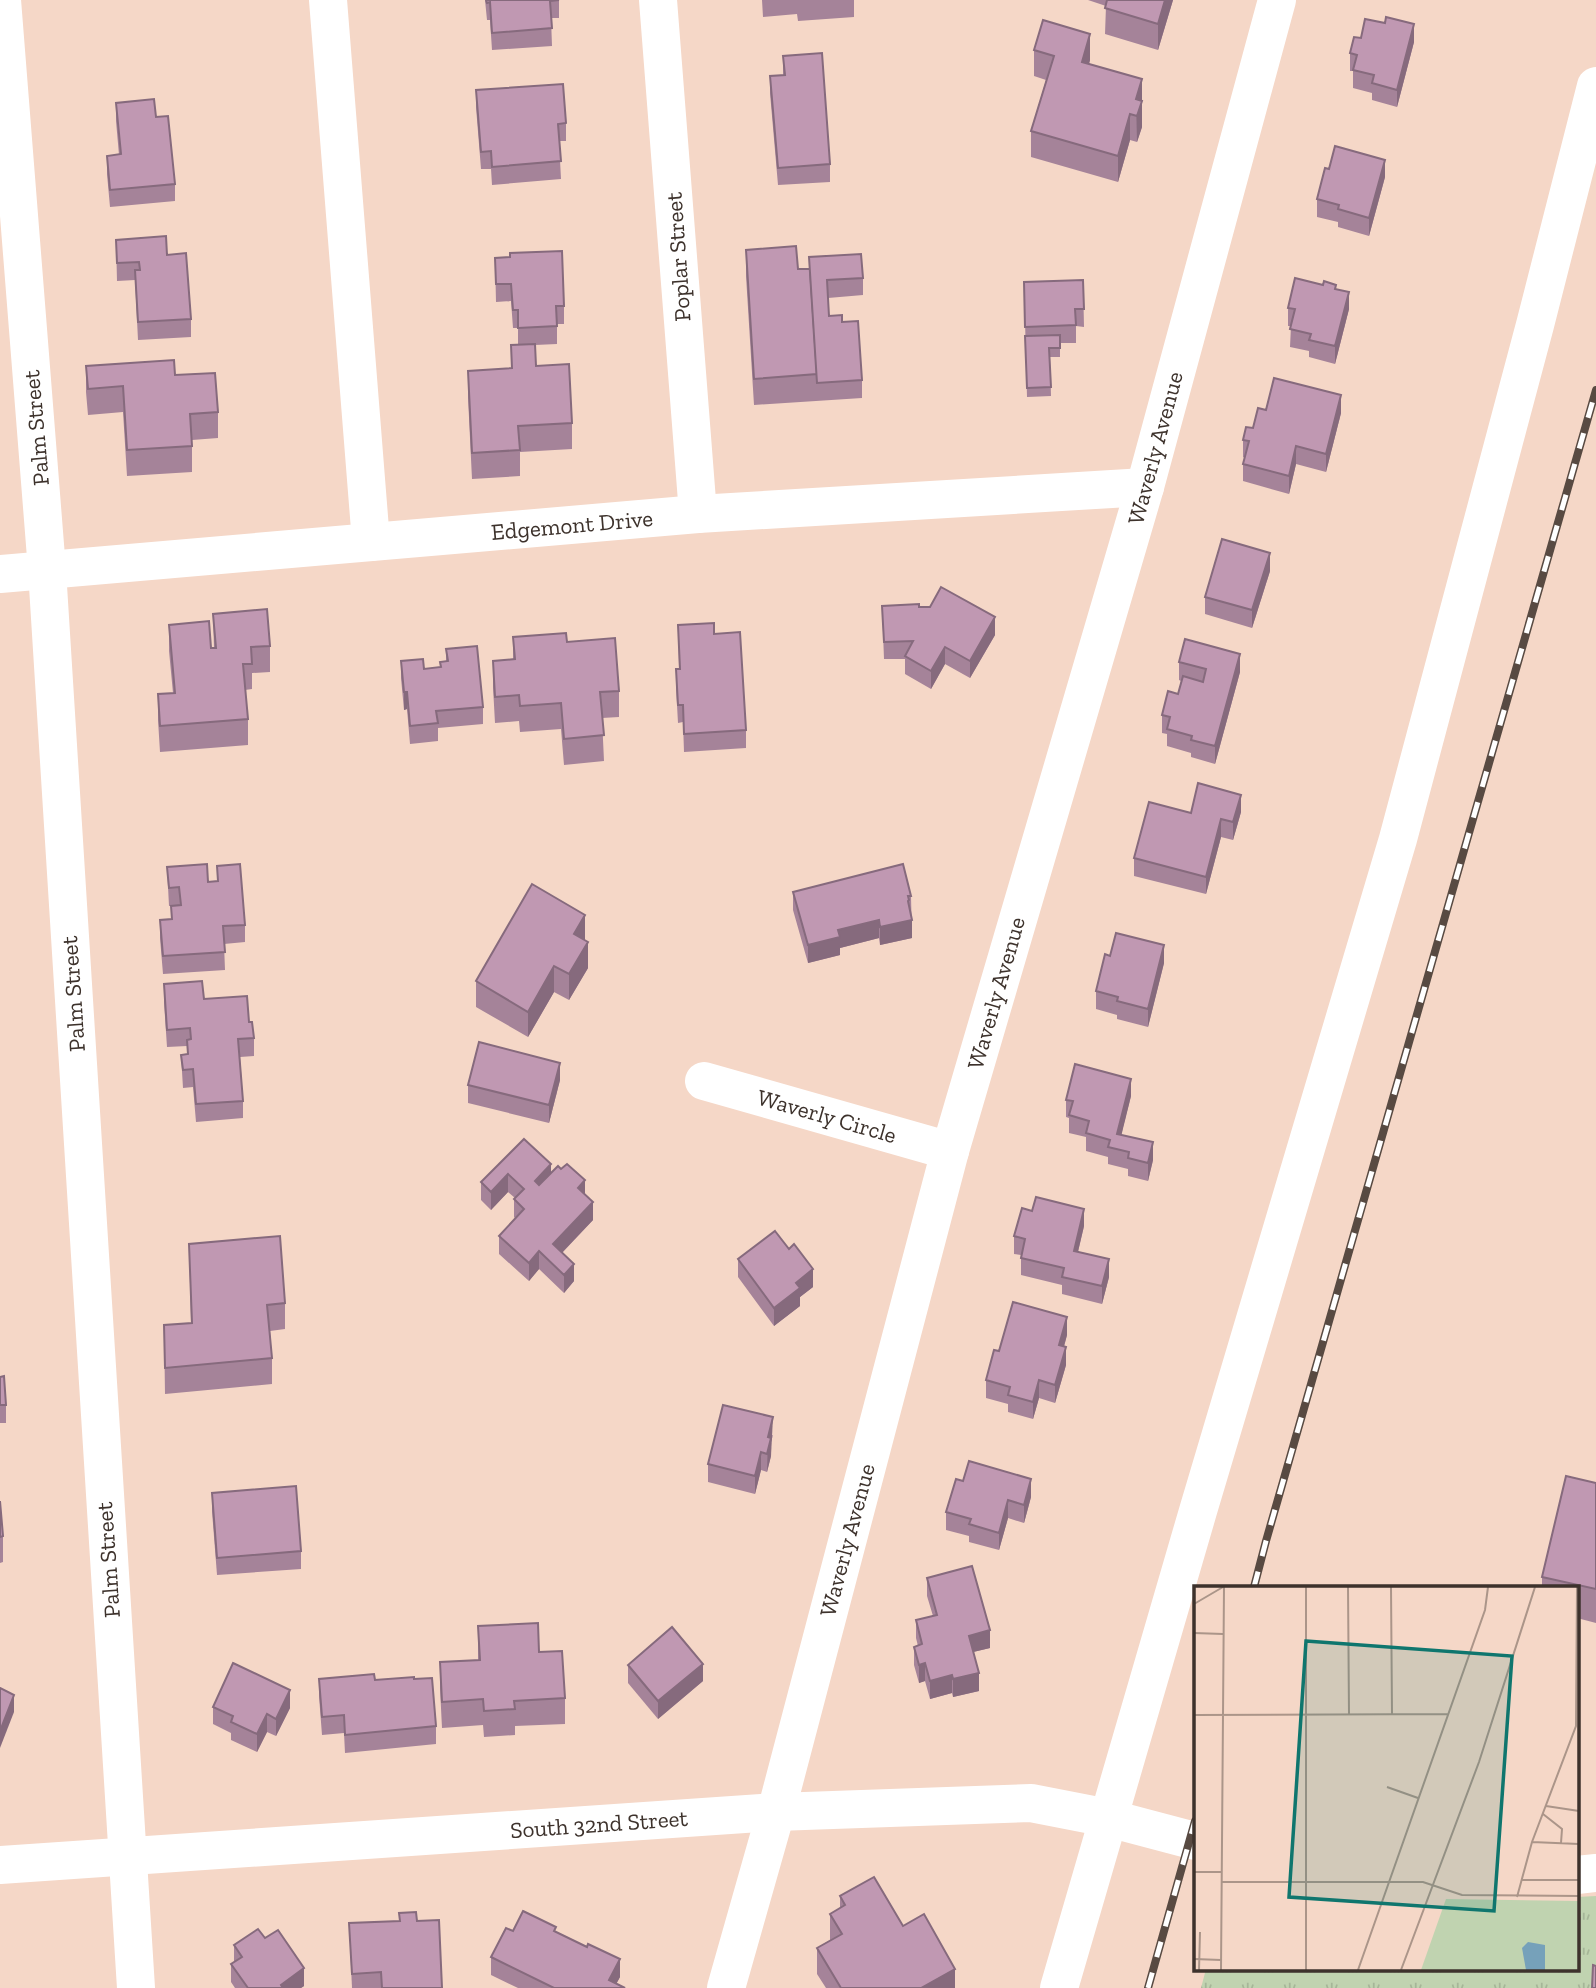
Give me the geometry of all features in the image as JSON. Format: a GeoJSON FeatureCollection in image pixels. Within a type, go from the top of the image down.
{"type":"FeatureCollection","features":[{"type":"Feature","properties":{"kind":"street","name":"Palm Street"},"geometry":{"type":"LineString","coordinates":[[2,0],[47,570],[136,1988]]}},
{"type":"Feature","properties":{"kind":"street"},"geometry":{"type":"LineString","coordinates":[[328,0],[371,542]]}},
{"type":"Feature","properties":{"kind":"street","name":"Poplar Street"},"geometry":{"type":"LineString","coordinates":[[658,0],[698,514]]}},
{"type":"Feature","properties":{"kind":"street","name":"Waverly Avenue"},"geometry":{"type":"LineString","coordinates":[[726,1988],[776,1812],[950,1151],[1145,487],[1277,0]]}},
{"type":"Feature","properties":{"kind":"street"},"geometry":{"type":"LineString","coordinates":[[1059,1988],[1398,838],[1596,86]]}},
{"type":"Feature","properties":{"kind":"street","name":"Edgemont Drive"},"geometry":{"type":"LineString","coordinates":[[0,574],[698,514],[1145,487]]}},
{"type":"Feature","properties":{"kind":"street","name":"Waverly Circle"},"geometry":{"type":"LineString","coordinates":[[704,1081],[950,1151]]}},
{"type":"Feature","properties":{"kind":"street","name":"South 32nd Street"},"geometry":{"type":"LineString","coordinates":[[0,1865],[776,1812],[1031,1803],[1108,1818],[1194,1841]]}},
{"type":"Feature","properties":{"kind":"street"},"geometry":{"type":"LineString","coordinates":[[1578,1875],[1596,1873]]}},
{"type":"Feature","properties":{"kind":"green space"},"geometry":{"type":"Polygon","coordinates":[[[1596,1896],[1596,1988],[1201,1988],[1206,1970],[1578,1970],[1578,1897],[1596,1896]]]}},
{"type":"Feature","properties":{"kind":"building"},"geometry":{"type":"Polygon","coordinates":[[[486,0],[559,0],[550,1],[552,28],[492,33],[490,2],[487,3],[486,0]]]}},
{"type":"Feature","properties":{"kind":"building"},"geometry":{"type":"Polygon","coordinates":[[[1107,0],[1165,0],[1158,24],[1105,8],[1107,0]]]}},
{"type":"Feature","properties":{"kind":"building"},"geometry":{"type":"Polygon","coordinates":[[[1386,17],[1414,24],[1397,90],[1372,83],[1374,75],[1353,70],[1357,55],[1350,53],[1354,37],[1361,38],[1365,19],[1385,23],[1386,17]]]}},
{"type":"Feature","properties":{"kind":"building"},"geometry":{"type":"Polygon","coordinates":[[[1043,20],[1090,34],[1082,62],[1142,79],[1136,99],[1142,101],[1137,116],[1130,114],[1118,156],[1031,131],[1054,56],[1034,50],[1043,20]]]}},
{"type":"Feature","properties":{"kind":"building"},"geometry":{"type":"Polygon","coordinates":[[[822,53],[830,164],[778,168],[770,76],[785,75],[783,56],[822,53]]]}},
{"type":"Feature","properties":{"kind":"building"},"geometry":{"type":"Polygon","coordinates":[[[563,84],[566,123],[558,124],[561,161],[492,167],[491,151],[481,152],[476,90],[563,84]]]}},
{"type":"Feature","properties":{"kind":"building"},"geometry":{"type":"Polygon","coordinates":[[[154,99],[156,117],[168,116],[175,184],[110,190],[107,156],[121,154],[116,103],[154,99]]]}},
{"type":"Feature","properties":{"kind":"building"},"geometry":{"type":"Polygon","coordinates":[[[1335,146],[1385,160],[1369,218],[1338,209],[1339,205],[1317,199],[1325,168],[1329,169],[1335,146]]]}},
{"type":"Feature","properties":{"kind":"building"},"geometry":{"type":"Polygon","coordinates":[[[166,236],[167,255],[186,253],[191,319],[138,322],[135,270],[140,270],[139,262],[117,263],[116,240],[166,236]]]}},
{"type":"Feature","properties":{"kind":"building"},"geometry":{"type":"Polygon","coordinates":[[[796,246],[798,269],[810,269],[817,374],[754,379],[746,250],[796,246]]]}},
{"type":"Feature","properties":{"kind":"building"},"geometry":{"type":"Polygon","coordinates":[[[562,251],[564,306],[556,306],[557,326],[518,328],[518,310],[513,310],[511,284],[496,284],[495,258],[510,257],[510,253],[562,251]]]}},
{"type":"Feature","properties":{"kind":"building"},"geometry":{"type":"Polygon","coordinates":[[[861,254],[863,278],[827,280],[829,316],[842,315],[842,322],[858,321],[862,380],[817,383],[809,257],[861,254]]]}},
{"type":"Feature","properties":{"kind":"building"},"geometry":{"type":"Polygon","coordinates":[[[1295,278],[1323,285],[1324,281],[1336,285],[1335,289],[1349,292],[1335,346],[1309,340],[1311,334],[1290,329],[1295,309],[1288,308],[1295,278]]]}},
{"type":"Feature","properties":{"kind":"building"},"geometry":{"type":"Polygon","coordinates":[[[1083,280],[1084,309],[1075,309],[1076,325],[1025,327],[1024,282],[1083,280]]]}},
{"type":"Feature","properties":{"kind":"building"},"geometry":{"type":"Polygon","coordinates":[[[1060,335],[1060,348],[1049,348],[1051,387],[1027,388],[1025,336],[1060,335]]]}},
{"type":"Feature","properties":{"kind":"building"},"geometry":{"type":"Polygon","coordinates":[[[535,344],[536,366],[569,364],[572,423],[518,426],[520,450],[472,453],[468,371],[512,368],[511,345],[535,344]]]}},
{"type":"Feature","properties":{"kind":"building"},"geometry":{"type":"Polygon","coordinates":[[[174,360],[175,375],[215,373],[218,412],[190,414],[192,446],[127,450],[123,386],[88,389],[86,366],[174,360]]]}},
{"type":"Feature","properties":{"kind":"building"},"geometry":{"type":"Polygon","coordinates":[[[1274,378],[1341,395],[1326,454],[1296,446],[1289,476],[1243,464],[1249,441],[1243,440],[1246,427],[1253,428],[1258,408],[1266,410],[1274,378]]]}},
{"type":"Feature","properties":{"kind":"building"},"geometry":{"type":"Polygon","coordinates":[[[1222,539],[1270,553],[1252,610],[1205,597],[1222,539]]]}},
{"type":"Feature","properties":{"kind":"building"},"geometry":{"type":"Polygon","coordinates":[[[941,587],[995,617],[970,661],[945,647],[931,671],[905,656],[913,641],[884,642],[882,606],[919,604],[919,607],[930,607],[941,587]]]}},
{"type":"Feature","properties":{"kind":"building"},"geometry":{"type":"Polygon","coordinates":[[[267,609],[270,646],[251,647],[252,664],[243,664],[248,719],[160,726],[158,694],[175,693],[169,625],[209,621],[211,648],[216,648],[213,614],[267,609]]]}},
{"type":"Feature","properties":{"kind":"building"},"geometry":{"type":"Polygon","coordinates":[[[714,623],[714,634],[740,632],[746,730],[684,734],[683,705],[678,705],[676,669],[680,669],[678,625],[714,623]]]}},
{"type":"Feature","properties":{"kind":"building"},"geometry":{"type":"Polygon","coordinates":[[[566,633],[567,642],[615,638],[619,691],[600,692],[604,735],[564,739],[561,703],[520,706],[519,695],[495,697],[493,661],[515,659],[513,637],[566,633]]]}},
{"type":"Feature","properties":{"kind":"building"},"geometry":{"type":"Polygon","coordinates":[[[1185,639],[1240,654],[1215,746],[1191,740],[1192,736],[1167,729],[1170,717],[1162,715],[1168,691],[1178,694],[1183,676],[1203,682],[1206,669],[1179,662],[1185,639]]]}},
{"type":"Feature","properties":{"kind":"building"},"geometry":{"type":"Polygon","coordinates":[[[477,646],[483,707],[436,711],[438,723],[410,726],[401,661],[423,659],[424,669],[441,667],[440,662],[448,661],[446,649],[477,646]]]}},
{"type":"Feature","properties":{"kind":"building"},"geometry":{"type":"Polygon","coordinates":[[[1198,783],[1241,795],[1233,822],[1221,819],[1206,877],[1134,858],[1149,802],[1191,813],[1198,783]]]}},
{"type":"Feature","properties":{"kind":"building"},"geometry":{"type":"Polygon","coordinates":[[[207,864],[208,882],[218,881],[217,866],[240,864],[245,925],[223,926],[225,952],[163,956],[160,920],[172,919],[171,906],[181,905],[179,887],[169,888],[167,867],[207,864]]]}},
{"type":"Feature","properties":{"kind":"building"},"geometry":{"type":"Polygon","coordinates":[[[903,864],[911,896],[908,896],[908,901],[912,920],[880,927],[879,920],[838,930],[840,937],[808,945],[793,892],[903,864]]]}},
{"type":"Feature","properties":{"kind":"building"},"geometry":{"type":"Polygon","coordinates":[[[532,884],[585,915],[574,934],[588,942],[569,974],[554,966],[528,1012],[476,981],[532,884]]]}},
{"type":"Feature","properties":{"kind":"building"},"geometry":{"type":"Polygon","coordinates":[[[1116,933],[1164,945],[1148,1009],[1117,1001],[1118,997],[1096,991],[1105,954],[1110,956],[1116,933]]]}},
{"type":"Feature","properties":{"kind":"building"},"geometry":{"type":"Polygon","coordinates":[[[202,981],[204,999],[247,996],[249,1022],[252,1022],[254,1038],[238,1039],[243,1101],[196,1104],[193,1069],[183,1070],[181,1055],[188,1054],[190,1028],[167,1030],[164,984],[202,981]]]}},
{"type":"Feature","properties":{"kind":"building"},"geometry":{"type":"Polygon","coordinates":[[[479,1042],[560,1063],[549,1105],[468,1085],[479,1042]]]}},
{"type":"Feature","properties":{"kind":"building"},"geometry":{"type":"Polygon","coordinates":[[[1075,1064],[1131,1079],[1117,1134],[1153,1142],[1148,1163],[1128,1158],[1129,1152],[1108,1147],[1110,1140],[1086,1133],[1089,1121],[1069,1115],[1073,1101],[1066,1100],[1075,1064]]]}},
{"type":"Feature","properties":{"kind":"building"},"geometry":{"type":"Polygon","coordinates":[[[524,1139],[551,1164],[535,1181],[539,1185],[558,1166],[561,1169],[567,1164],[585,1180],[578,1188],[593,1202],[553,1244],[574,1264],[564,1275],[539,1251],[529,1263],[499,1236],[524,1209],[514,1199],[524,1189],[508,1174],[491,1192],[481,1182],[524,1139]]]}},
{"type":"Feature","properties":{"kind":"building"},"geometry":{"type":"Polygon","coordinates":[[[1036,1197],[1084,1209],[1074,1251],[1109,1259],[1102,1286],[1062,1277],[1064,1268],[1021,1258],[1025,1239],[1014,1236],[1022,1208],[1032,1211],[1036,1197]]]}},
{"type":"Feature","properties":{"kind":"building"},"geometry":{"type":"Polygon","coordinates":[[[775,1231],[789,1249],[794,1244],[813,1269],[796,1283],[800,1288],[774,1308],[738,1259],[775,1231]]]}},
{"type":"Feature","properties":{"kind":"building"},"geometry":{"type":"Polygon","coordinates":[[[280,1236],[285,1303],[267,1305],[272,1358],[165,1368],[164,1325],[192,1323],[189,1244],[280,1236]]]}},
{"type":"Feature","properties":{"kind":"building"},"geometry":{"type":"Polygon","coordinates":[[[1013,1302],[1067,1317],[1059,1345],[1066,1347],[1055,1385],[1039,1380],[1033,1402],[1008,1395],[1010,1387],[986,1380],[994,1350],[999,1351],[1013,1302]]]}},
{"type":"Feature","properties":{"kind":"building"},"geometry":{"type":"Polygon","coordinates":[[[4,1376],[6,1405],[0,1405],[0,1377],[4,1376]]]}},
{"type":"Feature","properties":{"kind":"building"},"geometry":{"type":"Polygon","coordinates":[[[723,1405],[773,1417],[767,1454],[761,1452],[755,1476],[708,1464],[723,1405]]]}},
{"type":"Feature","properties":{"kind":"building"},"geometry":{"type":"Polygon","coordinates":[[[969,1461],[1031,1479],[1024,1505],[1008,1500],[999,1533],[969,1524],[971,1519],[946,1512],[956,1479],[963,1481],[969,1461]]]}},
{"type":"Feature","properties":{"kind":"building"},"geometry":{"type":"Polygon","coordinates":[[[1566,1476],[1596,1483],[1596,1589],[1542,1577],[1566,1476]]]}},
{"type":"Feature","properties":{"kind":"building"},"geometry":{"type":"Polygon","coordinates":[[[296,1486],[301,1551],[217,1558],[212,1493],[296,1486]]]}},
{"type":"Feature","properties":{"kind":"building"},"geometry":{"type":"Polygon","coordinates":[[[0,1501],[3,1536],[0,1537],[0,1501]]]}},
{"type":"Feature","properties":{"kind":"building"},"geometry":{"type":"Polygon","coordinates":[[[972,1566],[990,1630],[969,1636],[979,1673],[953,1679],[952,1675],[930,1681],[925,1663],[919,1665],[914,1647],[922,1644],[916,1620],[937,1615],[927,1578],[972,1566]]]}},
{"type":"Feature","properties":{"kind":"building"},"geometry":{"type":"Polygon","coordinates":[[[538,1623],[539,1652],[562,1651],[565,1698],[514,1701],[515,1709],[484,1711],[483,1699],[442,1702],[440,1662],[480,1660],[478,1626],[538,1623]]]}},
{"type":"Feature","properties":{"kind":"building"},"geometry":{"type":"Polygon","coordinates":[[[672,1627],[703,1664],[658,1701],[628,1665],[672,1627]]]}},
{"type":"Feature","properties":{"kind":"building"},"geometry":{"type":"Polygon","coordinates":[[[233,1663],[290,1690],[276,1719],[267,1714],[257,1734],[231,1722],[233,1716],[213,1707],[233,1663]]]}},
{"type":"Feature","properties":{"kind":"building"},"geometry":{"type":"Polygon","coordinates":[[[374,1674],[375,1680],[432,1678],[436,1726],[345,1735],[344,1715],[322,1717],[319,1679],[374,1674]]]}},
{"type":"Feature","properties":{"kind":"building"},"geometry":{"type":"Polygon","coordinates":[[[0,1688],[14,1695],[0,1731],[0,1688]]]}},
{"type":"Feature","properties":{"kind":"building"},"geometry":{"type":"Polygon","coordinates":[[[874,1877],[903,1926],[924,1914],[955,1969],[921,1988],[841,1988],[817,1948],[842,1934],[830,1914],[845,1905],[840,1896],[874,1877]]]}},
{"type":"Feature","properties":{"kind":"building"},"geometry":{"type":"Polygon","coordinates":[[[523,1911],[556,1927],[554,1931],[620,1959],[609,1980],[625,1988],[554,1988],[491,1957],[506,1928],[513,1931],[523,1911]]]}},
{"type":"Feature","properties":{"kind":"building"},"geometry":{"type":"Polygon","coordinates":[[[416,1912],[417,1921],[439,1920],[442,1988],[382,1988],[381,1972],[352,1974],[349,1923],[400,1921],[399,1913],[416,1912]]]}},
{"type":"Feature","properties":{"kind":"building"},"geometry":{"type":"Polygon","coordinates":[[[258,1929],[265,1938],[278,1930],[304,1968],[281,1985],[283,1988],[248,1988],[231,1964],[242,1957],[234,1945],[258,1929]]]}},
{"type":"Feature","properties":{"kind":"building"},"geometry":{"type":"Polygon","coordinates":[[[1593,1965],[1596,1966],[1596,1988],[1592,1988],[1593,1965]]]}},
{"type":"Feature","properties":{"kind":"railway"},"geometry":{"type":"LineString","coordinates":[[1254,1586],[1596,390]]}},
{"type":"Feature","properties":{"kind":"railway"},"geometry":{"type":"LineString","coordinates":[[1148,1988],[1194,1825]]}}]}
